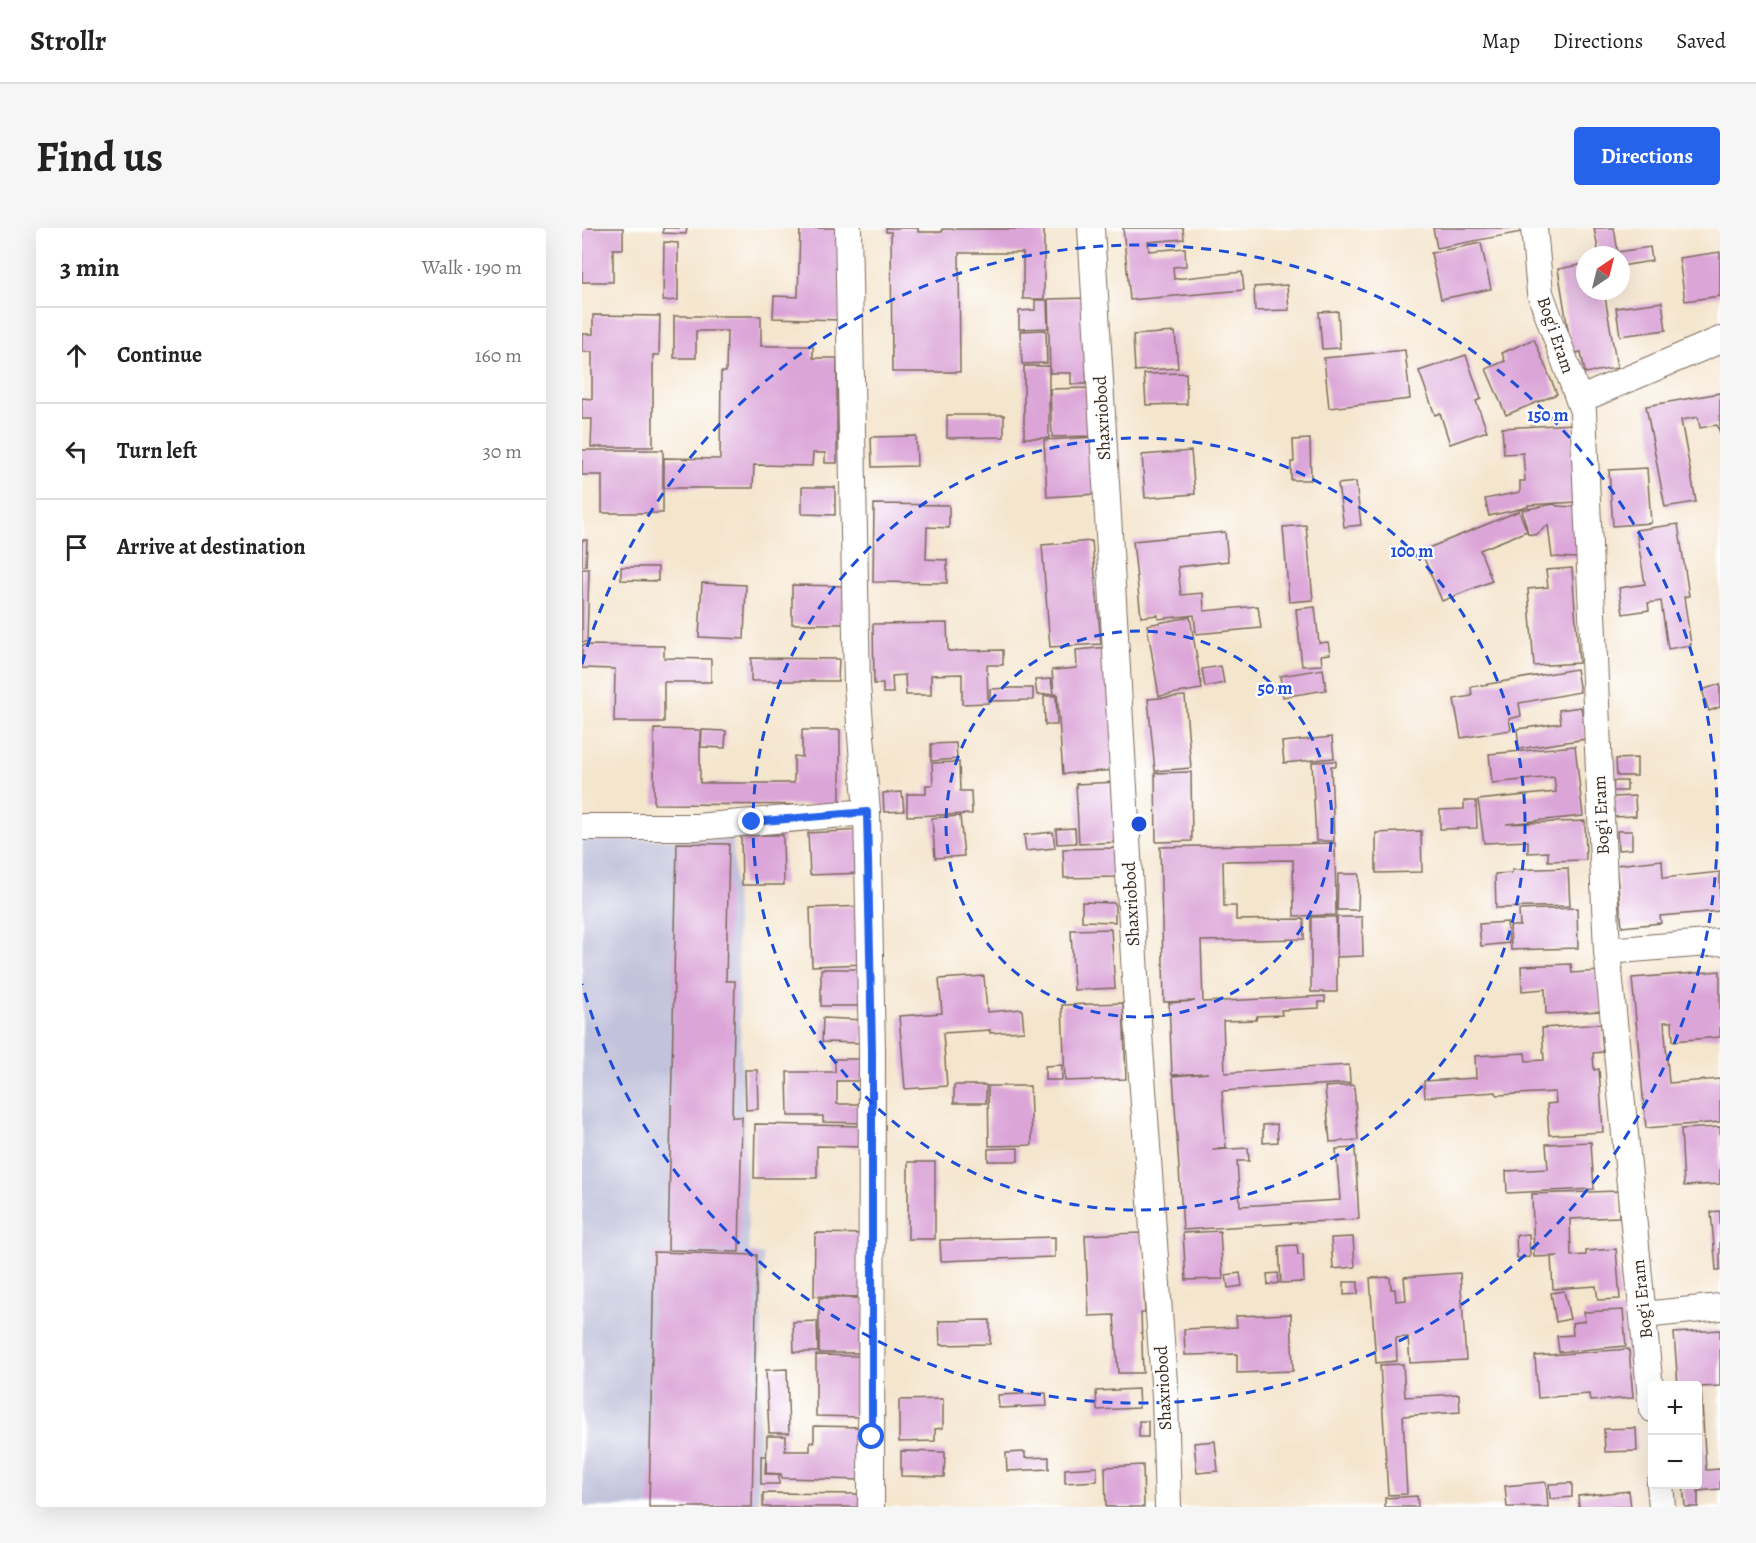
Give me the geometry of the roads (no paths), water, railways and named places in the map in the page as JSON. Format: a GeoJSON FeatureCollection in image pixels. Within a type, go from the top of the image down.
{"type":"FeatureCollection","features":[{"type":"Feature","properties":{"kind":"street"},"geometry":{"type":"LineString","coordinates":[[848,228],[857,685],[867,812],[872,1051],[871,1507]]}},
{"type":"Feature","properties":{"kind":"street","name":"Shaxriobod"},"geometry":{"type":"LineString","coordinates":[[1091,228],[1136,992],[1165,1397],[1168,1507]]}},
{"type":"Feature","properties":{"kind":"street","name":"Bog'i Eram"},"geometry":{"type":"LineString","coordinates":[[1534,228],[1540,293],[1583,411],[1607,951],[1650,1381]]}},
{"type":"Feature","properties":{"kind":"street"},"geometry":{"type":"LineString","coordinates":[[1579,400],[1720,340]]}},
{"type":"Feature","properties":{"kind":"street"},"geometry":{"type":"LineString","coordinates":[[582,827],[696,827],[867,812]]}},
{"type":"Feature","properties":{"kind":"street"},"geometry":{"type":"LineString","coordinates":[[1607,951],[1720,942]]}},
{"type":"Feature","properties":{"kind":"street"},"geometry":{"type":"LineString","coordinates":[[1644,1315],[1720,1307]]}},
{"type":"Feature","properties":{"kind":"street"},"geometry":{"type":"LineString","coordinates":[[1660,1489],[1662,1507]]}}]}
